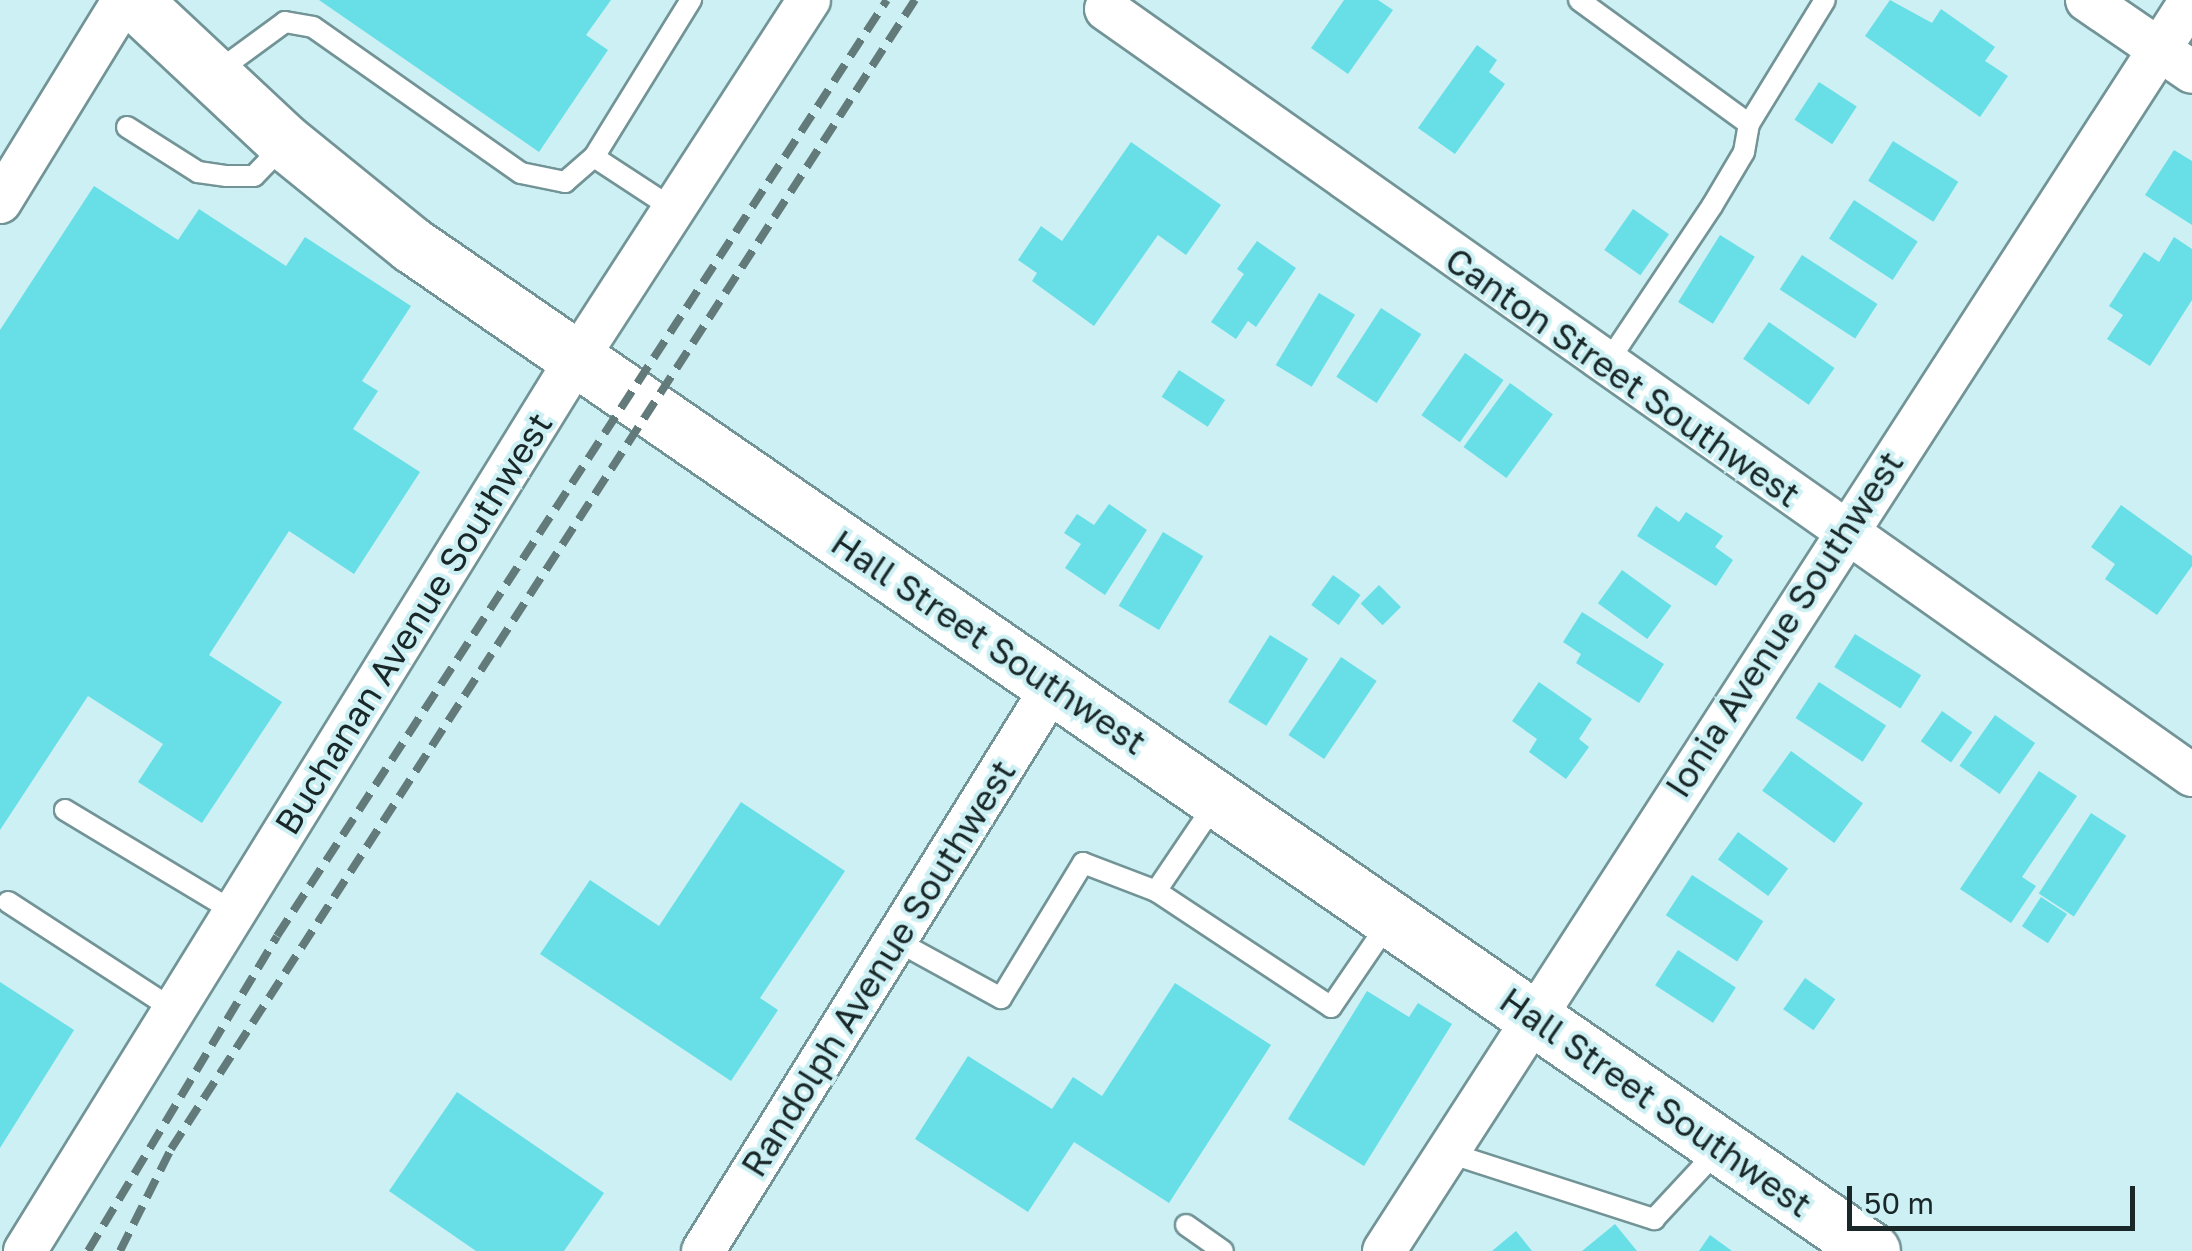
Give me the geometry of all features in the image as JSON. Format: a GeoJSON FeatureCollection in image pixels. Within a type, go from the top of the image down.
{"type":"FeatureCollection","features":[{"type":"Feature","properties":{"kind":"main road","name":"Hall Street Southwest"},"geometry":{"type":"LineString","coordinates":[[132,0],[286,143],[412,246],[1872,1251]]}},
{"type":"Feature","properties":{"kind":"street"},"geometry":{"type":"LineString","coordinates":[[0,202],[124,0]]}},
{"type":"Feature","properties":{"kind":"street","name":"Buchanan Avenue Southwest"},"geometry":{"type":"LineString","coordinates":[[25,1251],[576,360],[810,0]]}},
{"type":"Feature","properties":{"kind":"street"},"geometry":{"type":"LineString","coordinates":[[2088,0],[2175,61]]}},
{"type":"Feature","properties":{"kind":"street","name":"Ionia Avenue Southwest"},"geometry":{"type":"LineString","coordinates":[[1384,1251],[1842,532],[2175,61],[2191,0]]}},
{"type":"Feature","properties":{"kind":"street","name":"Canton Street Southwest"},"geometry":{"type":"LineString","coordinates":[[1109,4],[1606,366],[2192,776]]}},
{"type":"Feature","properties":{"kind":"street","name":"Randolph Avenue Southwest"},"geometry":{"type":"LineString","coordinates":[[703,1251],[1053,686]]}},
{"type":"Feature","properties":{"kind":"lane"},"geometry":{"type":"LineString","coordinates":[[213,75],[285,22],[314,28],[521,173],[565,182],[594,156],[690,0]]}},
{"type":"Feature","properties":{"kind":"lane"},"geometry":{"type":"LineString","coordinates":[[1579,0],[1749,124]]}},
{"type":"Feature","properties":{"kind":"lane"},"geometry":{"type":"LineString","coordinates":[[1606,366],[1712,206],[1744,152],[1749,124],[1825,0]]}},
{"type":"Feature","properties":{"kind":"lane"},"geometry":{"type":"LineString","coordinates":[[127,127],[198,172],[227,176],[254,176],[286,143]]}},
{"type":"Feature","properties":{"kind":"lane"},"geometry":{"type":"LineString","coordinates":[[594,156],[674,210]]}},
{"type":"Feature","properties":{"kind":"lane"},"geometry":{"type":"LineString","coordinates":[[1156,891],[1218,799]]}},
{"type":"Feature","properties":{"kind":"lane"},"geometry":{"type":"LineString","coordinates":[[65,810],[235,912]]}},
{"type":"Feature","properties":{"kind":"lane"},"geometry":{"type":"LineString","coordinates":[[895,940],[1002,998],[1083,863],[1156,891],[1331,1007],[1391,919]]}},
{"type":"Feature","properties":{"kind":"lane"},"geometry":{"type":"LineString","coordinates":[[8,902],[174,1010]]}},
{"type":"Feature","properties":{"kind":"lane"},"geometry":{"type":"LineString","coordinates":[[1446,1152],[1654,1219],[1721,1146]]}},
{"type":"Feature","properties":{"kind":"lane"},"geometry":{"type":"LineString","coordinates":[[1186,1225],[1222,1251]]}},
{"type":"Feature","properties":{"kind":"building"},"geometry":{"type":"Polygon","coordinates":[[[319,0],[611,0],[586,35],[608,50],[539,152],[319,0]]]}},
{"type":"Feature","properties":{"kind":"building"},"geometry":{"type":"Polygon","coordinates":[[[1344,0],[1378,0],[1393,10],[1348,74],[1311,48],[1344,0]]]}},
{"type":"Feature","properties":{"kind":"building"},"geometry":{"type":"Polygon","coordinates":[[[1890,0],[1932,23],[1941,9],[1995,47],[1985,61],[2008,76],[1980,117],[1865,36],[1890,0]]]}},
{"type":"Feature","properties":{"kind":"building"},"geometry":{"type":"Polygon","coordinates":[[[1477,45],[1497,60],[1489,72],[1505,84],[1455,154],[1418,128],[1477,45]]]}},
{"type":"Feature","properties":{"kind":"building"},"geometry":{"type":"Polygon","coordinates":[[[1819,82],[1857,107],[1832,144],[1794,120],[1819,82]]]}},
{"type":"Feature","properties":{"kind":"building"},"geometry":{"type":"Polygon","coordinates":[[[1893,141],[1958,182],[1933,222],[1868,181],[1893,141]]]}},
{"type":"Feature","properties":{"kind":"building"},"geometry":{"type":"Polygon","coordinates":[[[1131,142],[1221,205],[1186,255],[1158,235],[1094,326],[1032,281],[1037,273],[1018,260],[1041,226],[1062,241],[1131,142]]]}},
{"type":"Feature","properties":{"kind":"building"},"geometry":{"type":"Polygon","coordinates":[[[2174,150],[2192,161],[2192,225],[2145,195],[2174,150]]]}},
{"type":"Feature","properties":{"kind":"building"},"geometry":{"type":"Polygon","coordinates":[[[94,186],[178,240],[199,209],[286,266],[305,237],[411,306],[362,381],[378,391],[353,429],[420,472],[354,574],[289,531],[209,655],[282,702],[202,823],[138,782],[163,744],[88,696],[0,830],[0,330],[94,186]]]}},
{"type":"Feature","properties":{"kind":"building"},"geometry":{"type":"Polygon","coordinates":[[[1854,200],[1918,241],[1893,280],[1829,239],[1854,200]]]}},
{"type":"Feature","properties":{"kind":"building"},"geometry":{"type":"Polygon","coordinates":[[[1633,209],[1669,234],[1640,275],[1604,250],[1633,209]]]}},
{"type":"Feature","properties":{"kind":"building"},"geometry":{"type":"Polygon","coordinates":[[[1720,235],[1755,257],[1713,324],[1678,302],[1720,235]]]}},
{"type":"Feature","properties":{"kind":"building"},"geometry":{"type":"Polygon","coordinates":[[[2174,237],[2192,249],[2192,300],[2150,366],[2107,339],[2123,315],[2109,306],[2144,252],[2159,262],[2174,237]]]}},
{"type":"Feature","properties":{"kind":"building"},"geometry":{"type":"Polygon","coordinates":[[[1257,241],[1296,268],[1256,327],[1248,321],[1236,339],[1211,322],[1244,274],[1237,269],[1257,241]]]}},
{"type":"Feature","properties":{"kind":"building"},"geometry":{"type":"Polygon","coordinates":[[[1802,255],[1877,304],[1855,338],[1780,289],[1802,255]]]}},
{"type":"Feature","properties":{"kind":"building"},"geometry":{"type":"Polygon","coordinates":[[[1319,293],[1355,315],[1312,387],[1276,365],[1319,293]]]}},
{"type":"Feature","properties":{"kind":"building"},"geometry":{"type":"Polygon","coordinates":[[[1381,308],[1421,334],[1377,403],[1336,377],[1381,308]]]}},
{"type":"Feature","properties":{"kind":"building"},"geometry":{"type":"Polygon","coordinates":[[[1769,322],[1835,368],[1809,405],[1743,359],[1769,322]]]}},
{"type":"Feature","properties":{"kind":"building"},"geometry":{"type":"Polygon","coordinates":[[[1465,353],[1504,380],[1460,442],[1421,415],[1465,353]]]}},
{"type":"Feature","properties":{"kind":"building"},"geometry":{"type":"Polygon","coordinates":[[[1179,370],[1225,400],[1208,427],[1162,397],[1179,370]]]}},
{"type":"Feature","properties":{"kind":"building"},"geometry":{"type":"Polygon","coordinates":[[[1510,383],[1553,414],[1506,478],[1464,447],[1510,383]]]}},
{"type":"Feature","properties":{"kind":"building"},"geometry":{"type":"Polygon","coordinates":[[[1109,504],[1147,530],[1105,595],[1065,568],[1081,544],[1064,533],[1077,514],[1094,525],[1109,504]]]}},
{"type":"Feature","properties":{"kind":"building"},"geometry":{"type":"Polygon","coordinates":[[[2121,505],[2192,556],[2192,566],[2157,615],[2105,579],[2115,564],[2091,547],[2121,505]]]}},
{"type":"Feature","properties":{"kind":"building"},"geometry":{"type":"Polygon","coordinates":[[[1656,506],[1679,522],[1686,512],[1723,536],[1715,547],[1733,560],[1716,586],[1637,536],[1656,506]]]}},
{"type":"Feature","properties":{"kind":"building"},"geometry":{"type":"Polygon","coordinates":[[[1163,532],[1203,556],[1159,630],[1119,606],[1163,532]]]}},
{"type":"Feature","properties":{"kind":"building"},"geometry":{"type":"Polygon","coordinates":[[[1622,570],[1671,606],[1647,639],[1598,603],[1622,570]]]}},
{"type":"Feature","properties":{"kind":"building"},"geometry":{"type":"Polygon","coordinates":[[[1333,575],[1361,595],[1339,625],[1311,605],[1333,575]]]}},
{"type":"Feature","properties":{"kind":"building"},"geometry":{"type":"Polygon","coordinates":[[[1379,585],[1401,607],[1383,625],[1361,603],[1379,585]]]}},
{"type":"Feature","properties":{"kind":"building"},"geometry":{"type":"Polygon","coordinates":[[[1582,612],[1664,664],[1639,703],[1576,663],[1581,654],[1563,642],[1582,612]]]}},
{"type":"Feature","properties":{"kind":"building"},"geometry":{"type":"Polygon","coordinates":[[[1855,634],[1921,675],[1900,708],[1834,667],[1855,634]]]}},
{"type":"Feature","properties":{"kind":"building"},"geometry":{"type":"Polygon","coordinates":[[[1270,635],[1308,659],[1266,726],[1228,702],[1270,635]]]}},
{"type":"Feature","properties":{"kind":"building"},"geometry":{"type":"Polygon","coordinates":[[[1341,657],[1377,681],[1324,759],[1288,735],[1341,657]]]}},
{"type":"Feature","properties":{"kind":"building"},"geometry":{"type":"Polygon","coordinates":[[[1539,682],[1592,719],[1579,739],[1589,747],[1566,779],[1529,752],[1537,739],[1512,721],[1539,682]]]}},
{"type":"Feature","properties":{"kind":"building"},"geometry":{"type":"Polygon","coordinates":[[[1819,682],[1886,726],[1863,762],[1796,718],[1819,682]]]}},
{"type":"Feature","properties":{"kind":"building"},"geometry":{"type":"Polygon","coordinates":[[[1942,711],[1972,732],[1951,763],[1921,741],[1942,711]]]}},
{"type":"Feature","properties":{"kind":"building"},"geometry":{"type":"Polygon","coordinates":[[[1995,715],[2035,743],[2000,794],[1959,766],[1995,715]]]}},
{"type":"Feature","properties":{"kind":"building"},"geometry":{"type":"Polygon","coordinates":[[[1791,751],[1863,803],[1834,843],[1762,791],[1791,751]]]}},
{"type":"Feature","properties":{"kind":"building"},"geometry":{"type":"Polygon","coordinates":[[[2039,771],[2077,796],[2022,877],[2036,886],[2011,923],[1960,889],[2039,771]]]}},
{"type":"Feature","properties":{"kind":"building"},"geometry":{"type":"Polygon","coordinates":[[[741,802],[845,871],[760,998],[778,1010],[731,1081],[540,954],[590,880],[659,926],[741,802]]]}},
{"type":"Feature","properties":{"kind":"building"},"geometry":{"type":"Polygon","coordinates":[[[2091,813],[2126,836],[2074,916],[2039,894],[2091,813]]]}},
{"type":"Feature","properties":{"kind":"building"},"geometry":{"type":"Polygon","coordinates":[[[1738,832],[1788,868],[1768,896],[1718,860],[1738,832]]]}},
{"type":"Feature","properties":{"kind":"building"},"geometry":{"type":"Polygon","coordinates":[[[1692,875],[1763,921],[1737,962],[1666,915],[1692,875]]]}},
{"type":"Feature","properties":{"kind":"building"},"geometry":{"type":"Polygon","coordinates":[[[2041,897],[2067,914],[2048,943],[2022,926],[2041,897]]]}},
{"type":"Feature","properties":{"kind":"building"},"geometry":{"type":"Polygon","coordinates":[[[1678,950],[1736,988],[1713,1023],[1655,985],[1678,950]]]}},
{"type":"Feature","properties":{"kind":"building"},"geometry":{"type":"Polygon","coordinates":[[[1805,978],[1835,999],[1814,1030],[1783,1009],[1805,978]]]}},
{"type":"Feature","properties":{"kind":"building"},"geometry":{"type":"Polygon","coordinates":[[[0,982],[74,1030],[0,1148],[0,982]]]}},
{"type":"Feature","properties":{"kind":"building"},"geometry":{"type":"Polygon","coordinates":[[[1175,983],[1271,1045],[1169,1203],[1074,1142],[1028,1212],[915,1139],[968,1056],[1052,1109],[1073,1077],[1102,1096],[1175,983]]]}},
{"type":"Feature","properties":{"kind":"building"},"geometry":{"type":"Polygon","coordinates":[[[1367,991],[1409,1017],[1418,1003],[1452,1024],[1364,1166],[1288,1119],[1367,991]]]}},
{"type":"Feature","properties":{"kind":"building"},"geometry":{"type":"Polygon","coordinates":[[[457,1092],[604,1193],[564,1251],[476,1251],[389,1191],[457,1092]]]}},
{"type":"Feature","properties":{"kind":"building"},"geometry":{"type":"Polygon","coordinates":[[[1615,1224],[1637,1251],[1582,1251],[1615,1224]]]}},
{"type":"Feature","properties":{"kind":"building"},"geometry":{"type":"Polygon","coordinates":[[[1516,1231],[1532,1251],[1492,1251],[1516,1231]]]}},
{"type":"Feature","properties":{"kind":"building"},"geometry":{"type":"Polygon","coordinates":[[[1710,1235],[1732,1251],[1699,1251],[1710,1235]]]}},
{"type":"Feature","properties":{"kind":"railway"},"geometry":{"type":"LineString","coordinates":[[88,1251],[277,936],[887,0]]}},
{"type":"Feature","properties":{"kind":"railway"},"geometry":{"type":"LineString","coordinates":[[120,1251],[171,1149],[915,0]]}}]}
